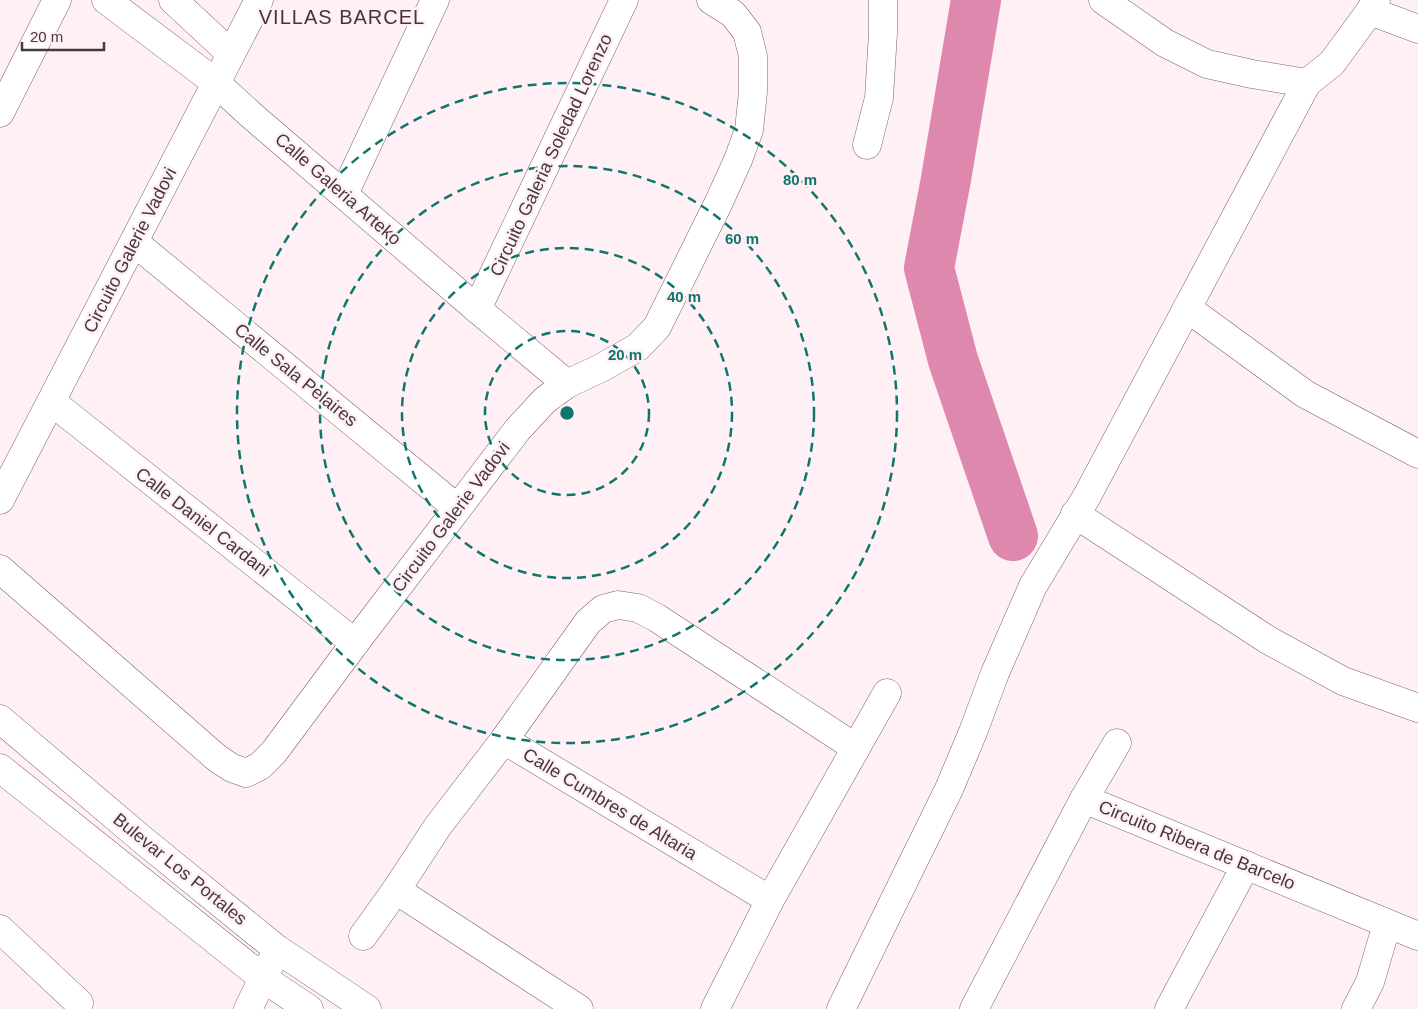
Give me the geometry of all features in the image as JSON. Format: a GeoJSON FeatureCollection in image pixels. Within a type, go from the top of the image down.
{"type":"FeatureCollection","features":[{"type":"Feature","properties":{"kind":"street"},"geometry":{"type":"LineString","coordinates":[[0,113],[57,0]]}},
{"type":"Feature","properties":{"kind":"street","name":"Calle Galeria Arteko"},"geometry":{"type":"LineString","coordinates":[[106,0],[216,82],[251,115],[567,384]]}},
{"type":"Feature","properties":{"kind":"street"},"geometry":{"type":"LineString","coordinates":[[173,0],[230,52]]}},
{"type":"Feature","properties":{"kind":"street","name":"Circuito Galerie Vadovi"},"geometry":{"type":"LineString","coordinates":[[0,500],[52,402],[230,52],[259,0]]}},
{"type":"Feature","properties":{"kind":"street"},"geometry":{"type":"LineString","coordinates":[[344,194],[435,0]]}},
{"type":"Feature","properties":{"kind":"street","name":"Circuito Galeria Soledad Lorenzo"},"geometry":{"type":"LineString","coordinates":[[478,309],[624,0]]}},
{"type":"Feature","properties":{"kind":"street","name":"Circuito Galerie Vadovi"},"geometry":{"type":"LineString","coordinates":[[0,569],[218,759],[232,768],[246,773],[260,766],[274,752],[355,642],[518,429],[545,400],[567,384],[602,368],[638,347],[657,327],[718,204],[738,160],[748,130],[753,92],[753,56],[747,32],[733,14],[712,0]]}},
{"type":"Feature","properties":{"kind":"street"},"geometry":{"type":"LineString","coordinates":[[867,145],[880,98],[883,0]]}},
{"type":"Feature","properties":{"kind":"street"},"geometry":{"type":"LineString","coordinates":[[1102,0],[1165,44],[1207,64],[1307,83]]}},
{"type":"Feature","properties":{"kind":"street"},"geometry":{"type":"LineString","coordinates":[[841,1009],[949,789],[995,673],[1033,586],[1087,496],[1307,83],[1332,63],[1373,5],[1418,29]]}},
{"type":"Feature","properties":{"kind":"street","name":"Calle Sala Pelaires"},"geometry":{"type":"LineString","coordinates":[[134,242],[457,508]]}},
{"type":"Feature","properties":{"kind":"street"},"geometry":{"type":"LineString","coordinates":[[1187,308],[1305,394],[1418,454]]}},
{"type":"Feature","properties":{"kind":"street","name":"Calle Daniel Cardani"},"geometry":{"type":"LineString","coordinates":[[52,402],[355,642]]}},
{"type":"Feature","properties":{"kind":"street"},"geometry":{"type":"LineString","coordinates":[[1075,514],[1268,640],[1343,681],[1418,708]]}},
{"type":"Feature","properties":{"kind":"street"},"geometry":{"type":"LineString","coordinates":[[504,740],[588,622],[603,609],[618,606],[638,608],[657,618],[856,748]]}},
{"type":"Feature","properties":{"kind":"street"},"geometry":{"type":"LineString","coordinates":[[715,1009],[770,900],[888,693]]}},
{"type":"Feature","properties":{"kind":"street","name":"Bulevar Los Portales"},"geometry":{"type":"LineString","coordinates":[[0,719],[144,841],[277,949],[367,1009]]}},
{"type":"Feature","properties":{"kind":"street","name":"Calle Cumbres de Altaria"},"geometry":{"type":"LineString","coordinates":[[363,936],[438,826],[504,740],[770,900]]}},
{"type":"Feature","properties":{"kind":"street"},"geometry":{"type":"LineString","coordinates":[[1084,799],[1117,743]]}},
{"type":"Feature","properties":{"kind":"street","name":"Bulevar Los Portales"},"geometry":{"type":"LineString","coordinates":[[0,768],[301,1007]]}},
{"type":"Feature","properties":{"kind":"street","name":"Circuito Ribera de Barcelo"},"geometry":{"type":"LineString","coordinates":[[974,1009],[1084,799],[1418,936]]}},
{"type":"Feature","properties":{"kind":"street"},"geometry":{"type":"LineString","coordinates":[[1169,1009],[1246,865]]}},
{"type":"Feature","properties":{"kind":"street"},"geometry":{"type":"LineString","coordinates":[[396,890],[579,1009]]}},
{"type":"Feature","properties":{"kind":"street"},"geometry":{"type":"LineString","coordinates":[[1356,1009],[1370,982],[1387,924]]}},
{"type":"Feature","properties":{"kind":"street"},"geometry":{"type":"LineString","coordinates":[[0,929],[79,1003]]}},
{"type":"Feature","properties":{"kind":"street"},"geometry":{"type":"LineString","coordinates":[[248,1009],[277,949]]}},
{"type":"Feature","properties":{"kind":"street"},"geometry":{"type":"LineString","coordinates":[[1370,982],[1370,1009]]}},
{"type":"Feature","properties":{"kind":"waterway"},"geometry":{"type":"LineString","coordinates":[[976,0],[929,268],[953,360],[1013,536]]}},
{"type":"Feature","properties":{"kind":"district","name":"VILLAS BARCEL"},"geometry":{"type":"Point","coordinates":[342,17]}}]}
